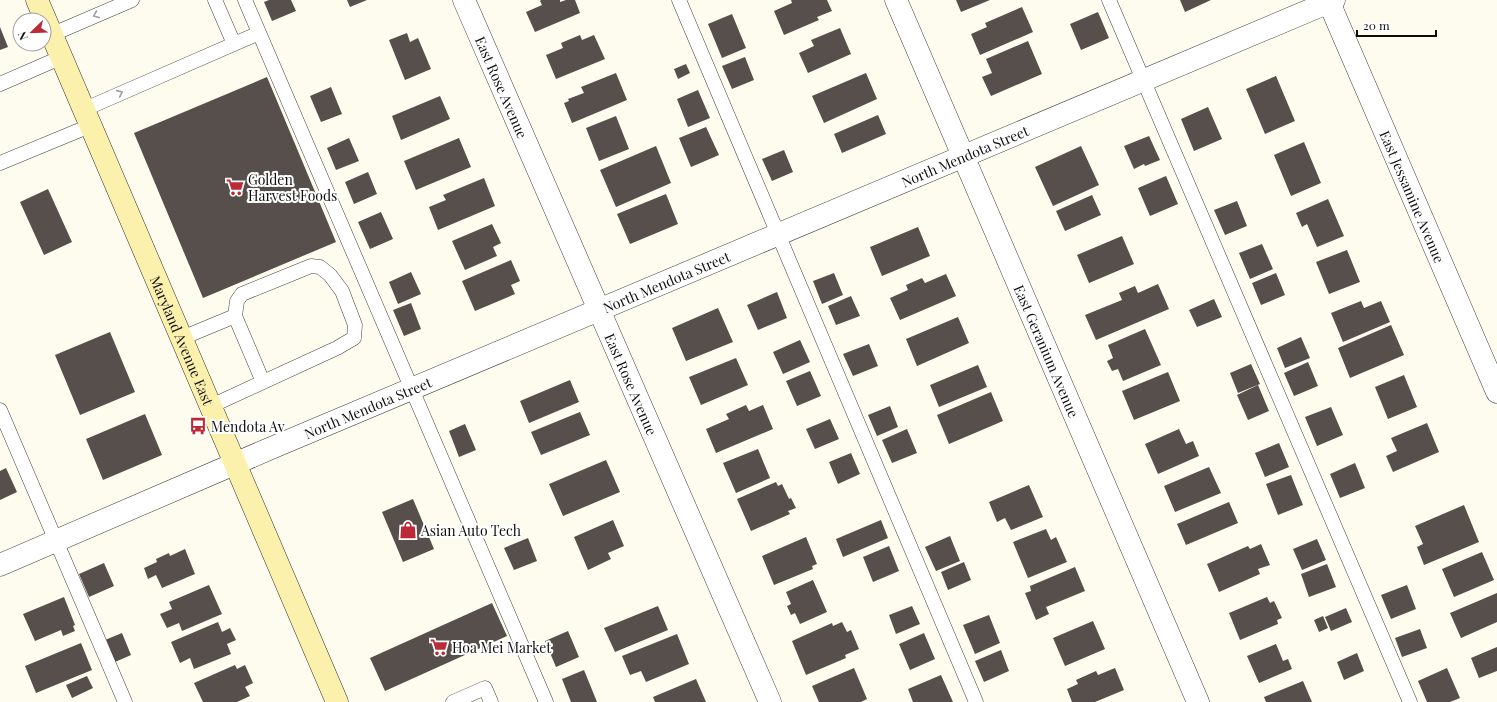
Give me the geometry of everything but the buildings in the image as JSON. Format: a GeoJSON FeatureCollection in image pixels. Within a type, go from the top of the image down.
{"type":"FeatureCollection","features":[{"type":"Feature","properties":{"kind":"main road","name":"Maryland Avenue East"},"geometry":{"type":"LineString","coordinates":[[37,0],[42,12]]}},
{"type":"Feature","properties":{"kind":"main road","name":"Maryland Avenue East"},"geometry":{"type":"LineString","coordinates":[[52,34],[337,702]]}},
{"type":"Feature","properties":{"kind":"street","name":"East Rose Avenue"},"geometry":{"type":"LineString","coordinates":[[464,0],[770,702]]}},
{"type":"Feature","properties":{"kind":"street","name":"East Geranium Avenue"},"geometry":{"type":"LineString","coordinates":[[896,0],[1198,702]]}},
{"type":"Feature","properties":{"kind":"street","name":"North Mendota Street"},"geometry":{"type":"LineString","coordinates":[[0,565],[236,463],[1330,1]]}},
{"type":"Feature","properties":{"kind":"street","name":"East Jessamine Avenue"},"geometry":{"type":"LineString","coordinates":[[1330,1],[1497,392]]}},
{"type":"Feature","properties":{"kind":"lane"},"geometry":{"type":"LineString","coordinates":[[52,34],[132,0]]}},
{"type":"Feature","properties":{"kind":"lane"},"geometry":{"type":"LineString","coordinates":[[215,0],[234,44]]}},
{"type":"Feature","properties":{"kind":"lane"},"geometry":{"type":"LineString","coordinates":[[245,0],[413,388],[546,702]]}},
{"type":"Feature","properties":{"kind":"lane"},"geometry":{"type":"LineString","coordinates":[[679,0],[976,702]]}},
{"type":"Feature","properties":{"kind":"lane"},"geometry":{"type":"LineString","coordinates":[[1109,0],[1410,702]]}},
{"type":"Feature","properties":{"kind":"lane"},"geometry":{"type":"LineString","coordinates":[[0,163],[88,117],[259,33]]}},
{"type":"Feature","properties":{"kind":"lane"},"geometry":{"type":"LineString","coordinates":[[0,84],[62,57]]}},
{"type":"Feature","properties":{"kind":"lane"},"geometry":{"type":"LineString","coordinates":[[211,406],[337,348],[354,338],[355,325],[342,291],[330,275],[320,267],[311,266],[242,294],[237,301],[235,316],[263,382]]}},
{"type":"Feature","properties":{"kind":"lane"},"geometry":{"type":"LineString","coordinates":[[182,338],[235,316]]}},
{"type":"Feature","properties":{"kind":"lane"},"geometry":{"type":"LineString","coordinates":[[0,410],[125,702]]}},
{"type":"Feature","properties":{"kind":"lane"},"geometry":{"type":"LineString","coordinates":[[453,702],[485,688],[491,702]]}},
{"type":"Feature","properties":{"kind":"place","name":"Golden Harvest Foods"},"geometry":{"type":"Point","coordinates":[235,187]}},
{"type":"Feature","properties":{"kind":"place","name":"Mendota Av"},"geometry":{"type":"Point","coordinates":[198,426]}},
{"type":"Feature","properties":{"kind":"place","name":"Asian Auto Tech"},"geometry":{"type":"Point","coordinates":[408,530]}},
{"type":"Feature","properties":{"kind":"place","name":"Hoa Mei Market"},"geometry":{"type":"Point","coordinates":[439,647]}}]}
